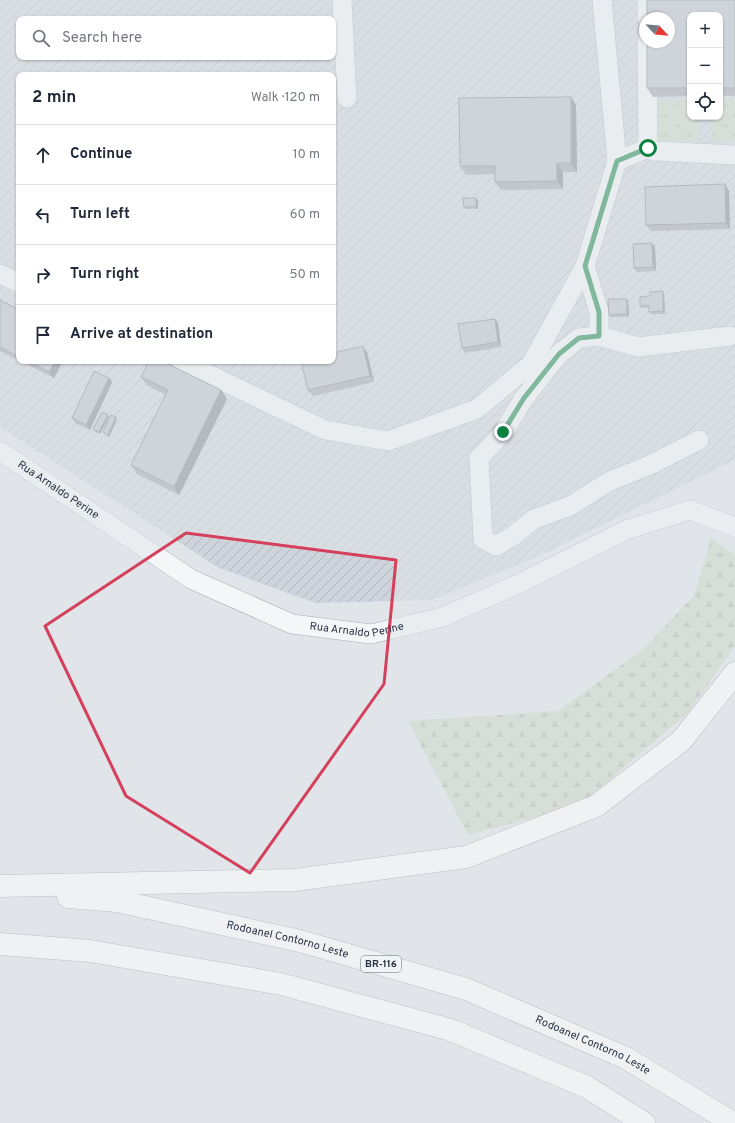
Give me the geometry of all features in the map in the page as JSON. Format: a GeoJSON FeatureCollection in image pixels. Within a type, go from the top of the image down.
{"type":"FeatureCollection","features":[{"type":"Feature","properties":{"kind":"highway"},"geometry":{"type":"LineString","coordinates":[[0,886],[295,880],[466,857],[596,806],[681,742],[735,673]]}},
{"type":"Feature","properties":{"kind":"highway","name":"Rodoanel Contorno Leste"},"geometry":{"type":"LineString","coordinates":[[0,892],[117,901],[300,941],[466,989],[626,1058],[733,1123]]}},
{"type":"Feature","properties":{"kind":"highway"},"geometry":{"type":"LineString","coordinates":[[0,944],[90,951],[281,984],[451,1030],[587,1088],[644,1123]]}},
{"type":"Feature","properties":{"kind":"street"},"geometry":{"type":"LineString","coordinates":[[342,0],[347,98]]}},
{"type":"Feature","properties":{"kind":"street"},"geometry":{"type":"LineString","coordinates":[[187,364],[325,430],[388,441],[478,409],[532,364],[585,266],[617,161],[602,0]]}},
{"type":"Feature","properties":{"kind":"street"},"geometry":{"type":"LineString","coordinates":[[647,0],[647,12]]}},
{"type":"Feature","properties":{"kind":"street"},"geometry":{"type":"LineString","coordinates":[[647,48],[648,148]]}},
{"type":"Feature","properties":{"kind":"street"},"geometry":{"type":"LineString","coordinates":[[617,161],[648,148],[654,151],[735,155]]}},
{"type":"Feature","properties":{"kind":"street"},"geometry":{"type":"LineString","coordinates":[[585,266],[599,312],[599,336]]}},
{"type":"Feature","properties":{"kind":"street"},"geometry":{"type":"LineString","coordinates":[[0,274],[16,282]]}},
{"type":"Feature","properties":{"kind":"street"},"geometry":{"type":"LineString","coordinates":[[699,440],[650,465],[610,481],[570,506],[534,519],[513,536],[496,546],[483,539],[479,458],[503,432],[524,398],[559,354],[579,338],[599,336],[638,347],[730,336]]}},
{"type":"Feature","properties":{"kind":"street","name":"Rua Arnaldo Perine"},"geometry":{"type":"LineString","coordinates":[[0,451],[191,579],[292,624],[371,634],[443,617],[516,585],[626,530],[690,510],[735,527]]}},
{"type":"Feature","properties":{"kind":"highlighted area"},"geometry":{"type":"Polygon","coordinates":[[[186,533],[396,560],[384,684],[250,873],[126,796],[45,626],[186,533]]]}},
{"type":"Feature","properties":{"kind":"shaded area"},"geometry":{"type":"Polygon","coordinates":[[[0,0],[735,0],[735,460],[539,556],[432,600],[316,603],[219,568],[0,427],[0,0]]]}},
{"type":"Feature","properties":{"kind":"green space"},"geometry":{"type":"Polygon","coordinates":[[[657,100],[687,100],[687,120],[697,120],[697,141],[656,141],[657,100]]]}},
{"type":"Feature","properties":{"kind":"green space"},"geometry":{"type":"Polygon","coordinates":[[[735,100],[735,140],[712,141],[712,120],[723,120],[723,101],[735,100]]]}},
{"type":"Feature","properties":{"kind":"green space"},"geometry":{"type":"Polygon","coordinates":[[[711,538],[735,555],[735,646],[689,712],[579,806],[468,835],[408,721],[558,711],[641,651],[694,596],[711,538]]]}},
{"type":"Feature","properties":{"kind":"building"},"geometry":{"type":"Polygon","coordinates":[[[647,0],[735,0],[735,88],[723,88],[723,12],[687,12],[687,88],[647,88],[647,48],[675,48],[675,12],[647,12],[647,0]]]}},
{"type":"Feature","properties":{"kind":"building"},"geometry":{"type":"Polygon","coordinates":[[[571,97],[571,163],[557,163],[557,181],[495,182],[495,166],[460,166],[459,98],[571,97]]]}},
{"type":"Feature","properties":{"kind":"building"},"geometry":{"type":"Polygon","coordinates":[[[725,184],[726,223],[646,225],[645,187],[725,184]]]}},
{"type":"Feature","properties":{"kind":"building"},"geometry":{"type":"Polygon","coordinates":[[[463,198],[476,198],[476,207],[464,207],[463,198]]]}},
{"type":"Feature","properties":{"kind":"building"},"geometry":{"type":"Polygon","coordinates":[[[652,243],[653,267],[634,268],[633,244],[652,243]]]}},
{"type":"Feature","properties":{"kind":"building"},"geometry":{"type":"Polygon","coordinates":[[[663,291],[663,311],[649,312],[649,305],[640,306],[640,297],[650,296],[650,292],[663,291]]]}},
{"type":"Feature","properties":{"kind":"building"},"geometry":{"type":"Polygon","coordinates":[[[608,299],[627,299],[627,314],[609,315],[608,299]]]}},
{"type":"Feature","properties":{"kind":"building"},"geometry":{"type":"Polygon","coordinates":[[[0,300],[16,308],[16,355],[0,347],[0,300]]]}},
{"type":"Feature","properties":{"kind":"building"},"geometry":{"type":"Polygon","coordinates":[[[495,319],[498,342],[462,348],[458,324],[495,319]]]}},
{"type":"Feature","properties":{"kind":"building"},"geometry":{"type":"Polygon","coordinates":[[[363,346],[370,376],[308,390],[302,364],[336,364],[336,352],[363,346]]]}},
{"type":"Feature","properties":{"kind":"building"},"geometry":{"type":"Polygon","coordinates":[[[34,364],[53,364],[49,372],[34,364]]]}},
{"type":"Feature","properties":{"kind":"building"},"geometry":{"type":"Polygon","coordinates":[[[148,364],[168,364],[221,390],[174,487],[131,465],[168,390],[141,377],[148,364]]]}},
{"type":"Feature","properties":{"kind":"building"},"geometry":{"type":"Polygon","coordinates":[[[94,371],[109,378],[86,425],[72,418],[94,371]]]}},
{"type":"Feature","properties":{"kind":"building"},"geometry":{"type":"Polygon","coordinates":[[[102,412],[108,415],[99,432],[93,429],[102,412]]]}},
{"type":"Feature","properties":{"kind":"building"},"geometry":{"type":"Polygon","coordinates":[[[111,415],[116,417],[108,435],[103,432],[111,415]]]}},
{"type":"Feature","properties":{"kind":"route"},"geometry":{"type":"LineString","coordinates":[[503,432],[524,398],[559,354],[579,338],[599,336],[599,312],[585,266],[617,161],[648,148]]}}]}
